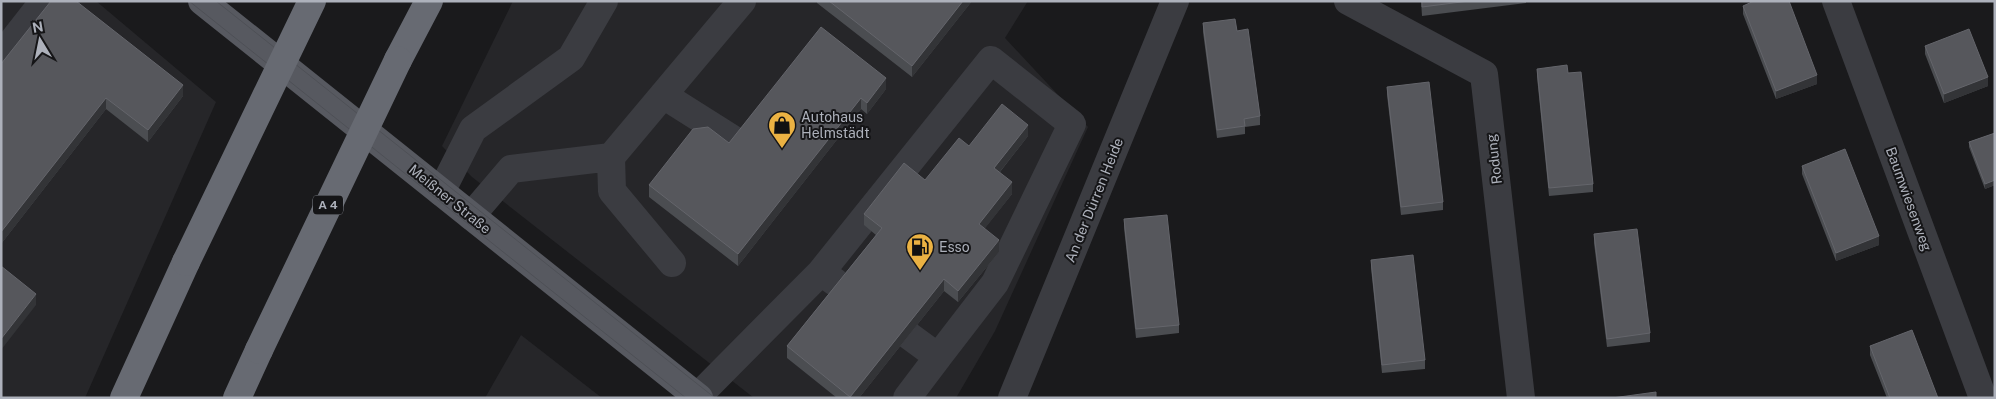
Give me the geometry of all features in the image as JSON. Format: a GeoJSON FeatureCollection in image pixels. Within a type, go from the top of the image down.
{"type":"FeatureCollection","features":[{"type":"Feature","properties":{"kind":"highway"},"geometry":{"type":"LineString","coordinates":[[124,398],[186,262],[312,1]]}},
{"type":"Feature","properties":{"kind":"highway","name":"A 4"},"geometry":{"type":"LineString","coordinates":[[237,398],[398,60],[429,1]]}},
{"type":"Feature","properties":{"kind":"main road","name":"Meißner Straße"},"geometry":{"type":"LineString","coordinates":[[202,1],[698,397]]}},
{"type":"Feature","properties":{"kind":"street"},"geometry":{"type":"LineString","coordinates":[[1,56],[44,1]]}},
{"type":"Feature","properties":{"kind":"street"},"geometry":{"type":"LineString","coordinates":[[441,192],[473,129],[571,58],[604,1]]}},
{"type":"Feature","properties":{"kind":"street"},"geometry":{"type":"LineString","coordinates":[[672,263],[612,192],[611,157],[742,1]]}},
{"type":"Feature","properties":{"kind":"street","name":"An der Dürren Heide"},"geometry":{"type":"LineString","coordinates":[[1012,398],[1176,1]]}},
{"type":"Feature","properties":{"kind":"street","name":"Rodung"},"geometry":{"type":"LineString","coordinates":[[1348,1],[1484,74],[1521,398]]}},
{"type":"Feature","properties":{"kind":"street","name":"Baumwiesenweg"},"geometry":{"type":"LineString","coordinates":[[1836,1],[1983,398]]}},
{"type":"Feature","properties":{"kind":"street"},"geometry":{"type":"LineString","coordinates":[[698,397],[821,272],[991,60],[1072,124],[995,283],[906,398]]}},
{"type":"Feature","properties":{"kind":"street"},"geometry":{"type":"LineString","coordinates":[[663,95],[739,143]]}},
{"type":"Feature","properties":{"kind":"street"},"geometry":{"type":"LineString","coordinates":[[471,216],[511,170],[611,157]]}},
{"type":"Feature","properties":{"kind":"street"},"geometry":{"type":"LineString","coordinates":[[821,272],[938,357]]}},
{"type":"Feature","properties":{"kind":"shaded area"},"geometry":{"type":"Polygon","coordinates":[[[1,1],[96,1],[216,102],[85,398],[1,398],[1,1]]]}},
{"type":"Feature","properties":{"kind":"shaded area"},"geometry":{"type":"Polygon","coordinates":[[[513,1],[1028,1],[1005,38],[1088,127],[995,331],[956,398],[754,398],[472,177],[442,146],[513,1]]]}},
{"type":"Feature","properties":{"kind":"shaded area"},"geometry":{"type":"Polygon","coordinates":[[[521,335],[602,398],[485,398],[521,335]]]}},
{"type":"Feature","properties":{"kind":"building"},"geometry":{"type":"Polygon","coordinates":[[[51,1],[76,1],[183,85],[148,130],[106,98],[1,232],[1,64],[51,1]]]}},
{"type":"Feature","properties":{"kind":"building"},"geometry":{"type":"Polygon","coordinates":[[[829,1],[963,1],[912,66],[829,1]]]}},
{"type":"Feature","properties":{"kind":"building"},"geometry":{"type":"Polygon","coordinates":[[[1422,1],[1469,1],[1422,7],[1422,1]]]}},
{"type":"Feature","properties":{"kind":"building"},"geometry":{"type":"Polygon","coordinates":[[[1754,1],[1789,1],[1817,75],[1776,91],[1743,6],[1754,1]]]}},
{"type":"Feature","properties":{"kind":"building"},"geometry":{"type":"Polygon","coordinates":[[[1235,19],[1237,31],[1248,29],[1260,116],[1244,119],[1245,126],[1217,130],[1203,23],[1235,19]]]}},
{"type":"Feature","properties":{"kind":"building","name":"Autohaus Helmstädt"},"geometry":{"type":"Polygon","coordinates":[[[821,27],[886,78],[867,103],[861,98],[738,254],[649,185],[693,129],[708,127],[729,143],[821,27]]]}},
{"type":"Feature","properties":{"kind":"building"},"geometry":{"type":"Polygon","coordinates":[[[1969,29],[1988,77],[1944,94],[1925,46],[1969,29]]]}},
{"type":"Feature","properties":{"kind":"building"},"geometry":{"type":"Polygon","coordinates":[[[1567,65],[1568,73],[1581,72],[1593,184],[1549,188],[1537,69],[1567,65]]]}},
{"type":"Feature","properties":{"kind":"building"},"geometry":{"type":"Polygon","coordinates":[[[1429,82],[1443,202],[1401,207],[1387,87],[1429,82]]]}},
{"type":"Feature","properties":{"kind":"building","name":"Esso"},"geometry":{"type":"Polygon","coordinates":[[[1002,104],[1028,125],[994,168],[1012,182],[979,224],[999,240],[958,291],[944,279],[850,397],[787,346],[882,228],[864,214],[904,163],[925,180],[959,138],[969,146],[1002,104]]]}},
{"type":"Feature","properties":{"kind":"building"},"geometry":{"type":"Polygon","coordinates":[[[1995,133],[1995,180],[1985,184],[1969,142],[1995,133]]]}},
{"type":"Feature","properties":{"kind":"building"},"geometry":{"type":"Polygon","coordinates":[[[1845,149],[1879,236],[1836,253],[1802,166],[1845,149]]]}},
{"type":"Feature","properties":{"kind":"building"},"geometry":{"type":"Polygon","coordinates":[[[1167,215],[1179,325],[1136,329],[1124,219],[1167,215]]]}},
{"type":"Feature","properties":{"kind":"building"},"geometry":{"type":"Polygon","coordinates":[[[1637,229],[1650,333],[1607,339],[1594,234],[1637,229]]]}},
{"type":"Feature","properties":{"kind":"building"},"geometry":{"type":"Polygon","coordinates":[[[1413,255],[1425,360],[1382,365],[1371,260],[1413,255]]]}},
{"type":"Feature","properties":{"kind":"building"},"geometry":{"type":"Polygon","coordinates":[[[1,266],[36,294],[1,339],[1,266]]]}},
{"type":"Feature","properties":{"kind":"building"},"geometry":{"type":"Polygon","coordinates":[[[1912,330],[1938,398],[1890,398],[1870,346],[1912,330]]]}},
{"type":"Feature","properties":{"kind":"building"},"geometry":{"type":"Polygon","coordinates":[[[1656,392],[1656,398],[1612,398],[1656,392]]]}},
{"type":"Feature","properties":{"kind":"tram line"},"geometry":{"type":"LineString","coordinates":[[189,1],[686,398]]}},
{"type":"Feature","properties":{"kind":"tram line"},"geometry":{"type":"LineString","coordinates":[[216,1],[715,398]]}},
{"type":"Feature","properties":{"kind":"place","name":"Autohaus Helmstädt"},"geometry":{"type":"Point","coordinates":[782,149]}},
{"type":"Feature","properties":{"kind":"place","name":"Esso"},"geometry":{"type":"Point","coordinates":[920,271]}}]}
